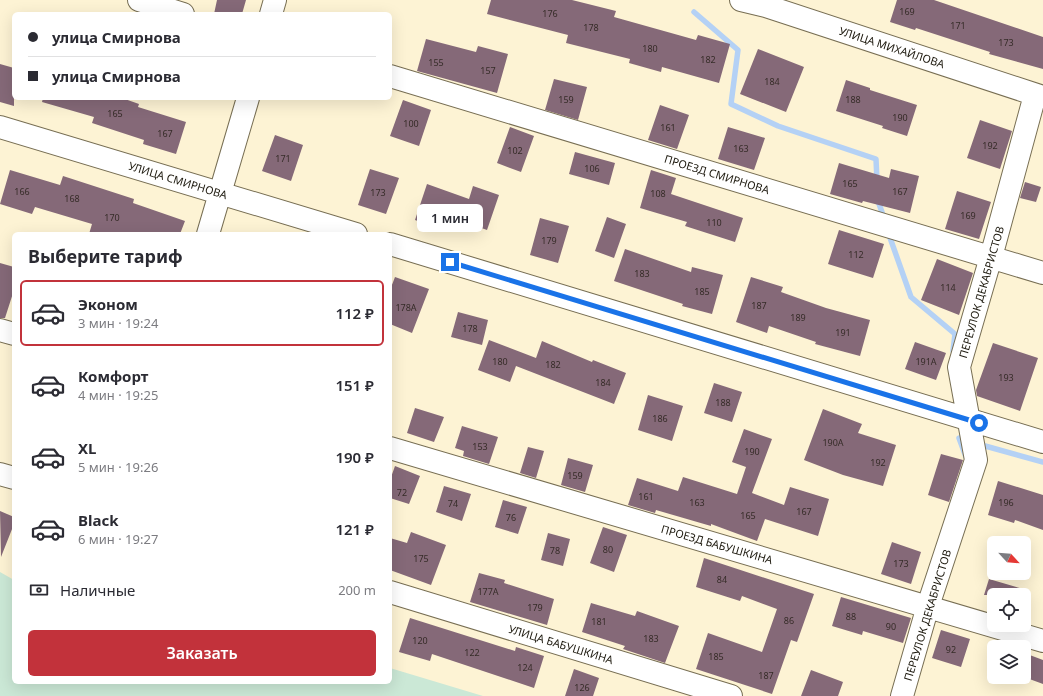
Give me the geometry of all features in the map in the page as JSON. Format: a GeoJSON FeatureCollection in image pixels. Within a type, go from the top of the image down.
{"type":"FeatureCollection","features":[{"type":"Feature","properties":{"kind":"street"},"geometry":{"type":"LineString","coordinates":[[139,0],[177,12]]}},
{"type":"Feature","properties":{"kind":"street"},"geometry":{"type":"LineString","coordinates":[[272,12],[275,0]]}},
{"type":"Feature","properties":{"kind":"street","name":"УЛИЦА МИХАЙЛОВА"},"geometry":{"type":"LineString","coordinates":[[741,0],[766,6],[1039,96]]}},
{"type":"Feature","properties":{"kind":"street","name":"ПРОЕЗД СМИРНОВА"},"geometry":{"type":"LineString","coordinates":[[392,77],[1043,273]]}},
{"type":"Feature","properties":{"kind":"street","name":"ПЕРЕУЛОК ДЕКАБРИСТОВ"},"geometry":{"type":"LineString","coordinates":[[902,696],[928,606],[976,460],[959,367],[1039,96]]}},
{"type":"Feature","properties":{"kind":"street"},"geometry":{"type":"LineString","coordinates":[[209,232],[247,100]]}},
{"type":"Feature","properties":{"kind":"street","name":"УЛИЦА СМИРНОВА"},"geometry":{"type":"LineString","coordinates":[[0,128],[349,232]]}},
{"type":"Feature","properties":{"kind":"street"},"geometry":{"type":"LineString","coordinates":[[392,245],[1043,442]]}},
{"type":"Feature","properties":{"kind":"street"},"geometry":{"type":"LineString","coordinates":[[0,330],[12,333]]}},
{"type":"Feature","properties":{"kind":"street","name":"ПРОЕЗД БАБУШКИНА"},"geometry":{"type":"LineString","coordinates":[[392,449],[1043,641]]}},
{"type":"Feature","properties":{"kind":"street"},"geometry":{"type":"LineString","coordinates":[[0,474],[12,477]]}},
{"type":"Feature","properties":{"kind":"street","name":"УЛИЦА БАБУШКИНА"},"geometry":{"type":"LineString","coordinates":[[392,593],[731,696]]}},
{"type":"Feature","properties":{"kind":"green space"},"geometry":{"type":"Polygon","coordinates":[[[0,572],[12,579],[12,684],[392,684],[392,669],[483,696],[0,696],[0,572]]]}},
{"type":"Feature","properties":{"kind":"building"},"geometry":{"type":"Polygon","coordinates":[[[217,0],[246,0],[243,12],[214,12],[217,0]]]}},
{"type":"Feature","properties":{"kind":"building"},"geometry":{"type":"Polygon","coordinates":[[[491,0],[572,0],[616,11],[614,17],[696,40],[698,35],[730,44],[719,83],[662,67],[661,72],[629,63],[630,59],[566,43],[568,35],[487,14],[491,0]]]}},
{"type":"Feature","properties":{"kind":"building"},"geometry":{"type":"Polygon","coordinates":[[[897,0],[934,0],[1043,37],[1043,69],[989,54],[990,52],[916,28],[915,30],[890,22],[897,0]]]}},
{"type":"Feature","properties":{"kind":"building"},"geometry":{"type":"Polygon","coordinates":[[[426,39],[476,52],[478,46],[508,54],[497,93],[417,71],[426,39]]]}},
{"type":"Feature","properties":{"kind":"building"},"geometry":{"type":"Polygon","coordinates":[[[758,49],[804,67],[786,112],[740,94],[758,49]]]}},
{"type":"Feature","properties":{"kind":"building"},"geometry":{"type":"Polygon","coordinates":[[[0,64],[12,67],[12,100],[14,100],[14,106],[0,102],[0,64]]]}},
{"type":"Feature","properties":{"kind":"building"},"geometry":{"type":"Polygon","coordinates":[[[554,79],[587,87],[578,120],[545,110],[554,79]]]}},
{"type":"Feature","properties":{"kind":"building"},"geometry":{"type":"Polygon","coordinates":[[[846,80],[870,88],[870,90],[917,105],[907,136],[882,128],[883,126],[836,111],[846,80]]]}},
{"type":"Feature","properties":{"kind":"building"},"geometry":{"type":"Polygon","coordinates":[[[42,100],[128,100],[139,104],[138,107],[186,122],[176,154],[143,144],[144,140],[92,123],[94,117],[42,102],[42,100]]]}},
{"type":"Feature","properties":{"kind":"building"},"geometry":{"type":"Polygon","coordinates":[[[403,100],[431,110],[419,146],[390,136],[403,100]]]}},
{"type":"Feature","properties":{"kind":"building"},"geometry":{"type":"Polygon","coordinates":[[[660,105],[689,115],[677,149],[648,140],[660,105]]]}},
{"type":"Feature","properties":{"kind":"building"},"geometry":{"type":"Polygon","coordinates":[[[980,120],[1012,131],[1000,169],[967,158],[980,120]]]}},
{"type":"Feature","properties":{"kind":"building"},"geometry":{"type":"Polygon","coordinates":[[[510,127],[534,136],[521,172],[497,163],[510,127]]]}},
{"type":"Feature","properties":{"kind":"building"},"geometry":{"type":"Polygon","coordinates":[[[728,127],[765,138],[754,170],[718,159],[728,127]]]}},
{"type":"Feature","properties":{"kind":"building"},"geometry":{"type":"Polygon","coordinates":[[[275,135],[303,145],[291,181],[262,171],[275,135]]]}},
{"type":"Feature","properties":{"kind":"building"},"geometry":{"type":"Polygon","coordinates":[[[575,152],[615,163],[609,185],[569,174],[575,152]]]}},
{"type":"Feature","properties":{"kind":"building"},"geometry":{"type":"Polygon","coordinates":[[[839,163],[889,178],[891,169],[919,176],[910,213],[863,201],[862,203],[830,194],[839,163]]]}},
{"type":"Feature","properties":{"kind":"building"},"geometry":{"type":"Polygon","coordinates":[[[370,169],[399,178],[386,214],[358,205],[370,169]]]}},
{"type":"Feature","properties":{"kind":"building"},"geometry":{"type":"Polygon","coordinates":[[[10,170],[60,185],[63,176],[134,199],[133,203],[185,221],[181,232],[90,232],[92,224],[35,207],[32,214],[0,204],[10,170]]]}},
{"type":"Feature","properties":{"kind":"building"},"geometry":{"type":"Polygon","coordinates":[[[651,170],[676,178],[671,194],[743,218],[735,242],[685,226],[687,222],[640,208],[651,170]]]}},
{"type":"Feature","properties":{"kind":"building"},"geometry":{"type":"Polygon","coordinates":[[[1025,182],[1041,187],[1036,202],[1020,198],[1025,182]]]}},
{"type":"Feature","properties":{"kind":"building"},"geometry":{"type":"Polygon","coordinates":[[[427,184],[469,199],[473,186],[499,195],[487,230],[448,216],[443,230],[415,220],[427,184]]]}},
{"type":"Feature","properties":{"kind":"building"},"geometry":{"type":"Polygon","coordinates":[[[957,191],[991,202],[979,239],[945,229],[957,191]]]}},
{"type":"Feature","properties":{"kind":"building"},"geometry":{"type":"Polygon","coordinates":[[[607,217],[626,224],[614,258],[595,251],[607,217]]]}},
{"type":"Feature","properties":{"kind":"building"},"geometry":{"type":"Polygon","coordinates":[[[540,218],[569,226],[558,263],[530,255],[540,218]]]}},
{"type":"Feature","properties":{"kind":"building"},"geometry":{"type":"Polygon","coordinates":[[[839,230],[884,244],[873,278],[828,264],[839,230]]]}},
{"type":"Feature","properties":{"kind":"building"},"geometry":{"type":"Polygon","coordinates":[[[625,249],[691,272],[692,267],[723,275],[712,314],[682,306],[683,304],[614,281],[625,249]]]}},
{"type":"Feature","properties":{"kind":"building"},"geometry":{"type":"Polygon","coordinates":[[[937,259],[973,273],[959,315],[921,300],[937,259]]]}},
{"type":"Feature","properties":{"kind":"building"},"geometry":{"type":"Polygon","coordinates":[[[0,263],[12,266],[12,296],[5,318],[0,318],[0,263]]]}},
{"type":"Feature","properties":{"kind":"building"},"geometry":{"type":"Polygon","coordinates":[[[395,277],[429,289],[412,333],[392,325],[392,285],[395,277]]]}},
{"type":"Feature","properties":{"kind":"building"},"geometry":{"type":"Polygon","coordinates":[[[751,277],[783,287],[781,292],[826,308],[870,320],[860,356],[815,344],[816,342],[769,326],[767,333],[736,322],[751,277]]]}},
{"type":"Feature","properties":{"kind":"building"},"geometry":{"type":"Polygon","coordinates":[[[458,312],[488,320],[482,345],[451,337],[458,312]]]}},
{"type":"Feature","properties":{"kind":"building"},"geometry":{"type":"Polygon","coordinates":[[[489,340],[536,358],[542,341],[592,362],[593,360],[626,373],[614,404],[516,366],[510,382],[478,370],[489,340]]]}},
{"type":"Feature","properties":{"kind":"building"},"geometry":{"type":"Polygon","coordinates":[[[915,342],[946,353],[936,380],[905,369],[915,342]]]}},
{"type":"Feature","properties":{"kind":"building"},"geometry":{"type":"Polygon","coordinates":[[[993,343],[1038,358],[1020,411],[977,396],[976,390],[993,343]]]}},
{"type":"Feature","properties":{"kind":"building"},"geometry":{"type":"Polygon","coordinates":[[[714,383],[742,392],[732,422],[704,413],[714,383]]]}},
{"type":"Feature","properties":{"kind":"building"},"geometry":{"type":"Polygon","coordinates":[[[648,395],[683,406],[672,441],[638,430],[648,395]]]}},
{"type":"Feature","properties":{"kind":"building"},"geometry":{"type":"Polygon","coordinates":[[[415,408],[444,417],[434,442],[407,433],[415,408]]]}},
{"type":"Feature","properties":{"kind":"building"},"geometry":{"type":"Polygon","coordinates":[[[823,409],[862,424],[858,433],[896,445],[883,486],[843,475],[804,460],[823,409]]]}},
{"type":"Feature","properties":{"kind":"building"},"geometry":{"type":"Polygon","coordinates":[[[462,426],[498,437],[489,464],[463,456],[464,451],[455,448],[462,426]]]}},
{"type":"Feature","properties":{"kind":"building"},"geometry":{"type":"Polygon","coordinates":[[[744,429],[772,439],[752,493],[784,505],[790,487],[829,499],[818,536],[765,519],[757,541],[711,524],[711,526],[656,510],[655,513],[628,505],[637,478],[678,491],[683,477],[737,494],[746,467],[732,462],[744,429]]]}},
{"type":"Feature","properties":{"kind":"building"},"geometry":{"type":"Polygon","coordinates":[[[528,447],[544,451],[536,478],[520,473],[528,447]]]}},
{"type":"Feature","properties":{"kind":"building"},"geometry":{"type":"Polygon","coordinates":[[[941,454],[963,460],[949,502],[928,495],[941,454]]]}},
{"type":"Feature","properties":{"kind":"building"},"geometry":{"type":"Polygon","coordinates":[[[568,458],[593,465],[585,492],[561,485],[568,458]]]}},
{"type":"Feature","properties":{"kind":"building"},"geometry":{"type":"Polygon","coordinates":[[[395,466],[420,476],[409,504],[392,499],[392,474],[395,466]]]}},
{"type":"Feature","properties":{"kind":"building"},"geometry":{"type":"Polygon","coordinates":[[[998,481],[1043,495],[1043,530],[1015,520],[1014,523],[988,515],[998,481]]]}},
{"type":"Feature","properties":{"kind":"building"},"geometry":{"type":"Polygon","coordinates":[[[444,486],[471,494],[462,521],[436,512],[444,486]]]}},
{"type":"Feature","properties":{"kind":"building"},"geometry":{"type":"Polygon","coordinates":[[[503,500],[527,507],[518,534],[495,527],[503,500]]]}},
{"type":"Feature","properties":{"kind":"building"},"geometry":{"type":"Polygon","coordinates":[[[0,511],[12,516],[12,529],[1,557],[0,511]]]}},
{"type":"Feature","properties":{"kind":"building"},"geometry":{"type":"Polygon","coordinates":[[[603,527],[627,535],[614,572],[590,563],[603,527]]]}},
{"type":"Feature","properties":{"kind":"building"},"geometry":{"type":"Polygon","coordinates":[[[411,532],[446,545],[431,585],[392,571],[392,539],[407,543],[411,532]]]}},
{"type":"Feature","properties":{"kind":"building"},"geometry":{"type":"Polygon","coordinates":[[[548,533],[570,539],[563,566],[541,560],[548,533]]]}},
{"type":"Feature","properties":{"kind":"building"},"geometry":{"type":"Polygon","coordinates":[[[892,542],[921,552],[911,584],[881,574],[892,542]]]}},
{"type":"Feature","properties":{"kind":"building"},"geometry":{"type":"Polygon","coordinates":[[[704,558],[814,594],[797,642],[791,640],[772,694],[696,669],[708,633],[762,652],[777,609],[742,596],[740,601],[696,587],[704,558]]]}},
{"type":"Feature","properties":{"kind":"building"},"geometry":{"type":"Polygon","coordinates":[[[479,573],[505,580],[504,583],[554,599],[547,625],[470,602],[479,573]]]}},
{"type":"Feature","properties":{"kind":"building"},"geometry":{"type":"Polygon","coordinates":[[[989,580],[1020,588],[987,588],[987,595],[984,595],[989,580]]]}},
{"type":"Feature","properties":{"kind":"building"},"geometry":{"type":"Polygon","coordinates":[[[841,597],[911,618],[903,643],[863,631],[862,635],[832,626],[841,597]]]}},
{"type":"Feature","properties":{"kind":"building"},"geometry":{"type":"Polygon","coordinates":[[[591,603],[635,616],[637,611],[679,626],[665,663],[623,649],[625,646],[582,632],[591,603]]]}},
{"type":"Feature","properties":{"kind":"building"},"geometry":{"type":"Polygon","coordinates":[[[410,618],[515,651],[516,647],[544,656],[534,688],[432,654],[430,661],[399,652],[410,618]]]}},
{"type":"Feature","properties":{"kind":"building"},"geometry":{"type":"Polygon","coordinates":[[[941,630],[970,639],[961,667],[932,658],[941,630]]]}},
{"type":"Feature","properties":{"kind":"building"},"geometry":{"type":"Polygon","coordinates":[[[1031,656],[1043,660],[1043,684],[1031,680],[1031,656]]]}},
{"type":"Feature","properties":{"kind":"building"},"geometry":{"type":"Polygon","coordinates":[[[574,669],[599,678],[593,696],[565,696],[574,669]]]}},
{"type":"Feature","properties":{"kind":"building"},"geometry":{"type":"Polygon","coordinates":[[[811,670],[843,682],[838,696],[801,696],[811,670]]]}},
{"type":"Feature","properties":{"kind":"waterway"},"geometry":{"type":"LineString","coordinates":[[694,12],[738,50],[731,104],[778,126],[876,159],[877,181]]}},
{"type":"Feature","properties":{"kind":"waterway"},"geometry":{"type":"LineString","coordinates":[[877,198],[884,218]]}},
{"type":"Feature","properties":{"kind":"waterway"},"geometry":{"type":"LineString","coordinates":[[888,232],[911,297],[955,334],[953,351]]}},
{"type":"Feature","properties":{"kind":"waterway"},"geometry":{"type":"LineString","coordinates":[[959,438],[966,457]]}},
{"type":"Feature","properties":{"kind":"waterway"},"geometry":{"type":"LineString","coordinates":[[978,444],[1043,462]]}},
{"type":"Feature","properties":{"kind":"route"},"geometry":{"type":"LineString","coordinates":[[450,262],[979,423]]}}]}
